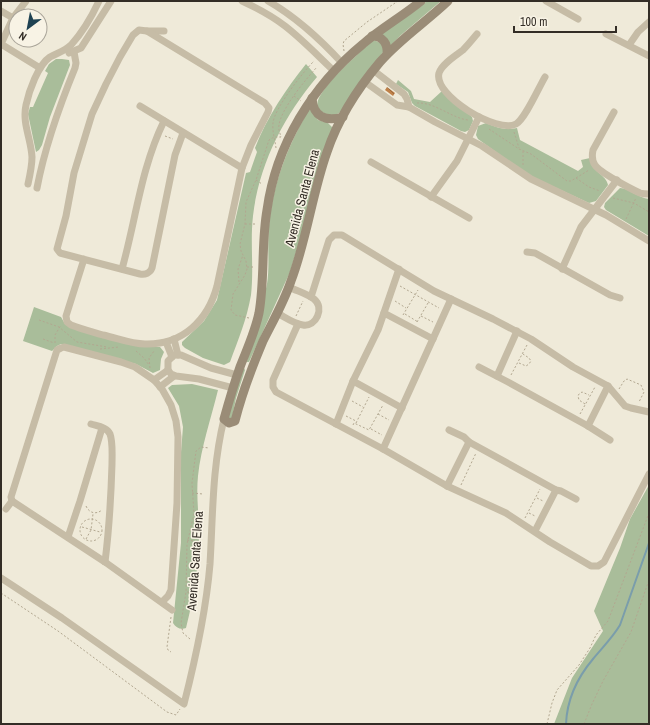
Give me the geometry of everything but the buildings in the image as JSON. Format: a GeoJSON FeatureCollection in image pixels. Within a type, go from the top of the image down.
{"type":"FeatureCollection","features":[{"type":"Feature","properties":{"kind":"street"},"geometry":{"type":"LineString","coordinates":[[28,184],[32,156],[25,126],[25,115],[28,99],[40,68],[47,60],[66,49],[73,42],[99,1]]}},
{"type":"Feature","properties":{"kind":"street"},"geometry":{"type":"LineString","coordinates":[[57,54],[74,52],[81,48],[111,1]]}},
{"type":"Feature","properties":{"kind":"street"},"geometry":{"type":"LineString","coordinates":[[242,1],[266,14],[285,27],[334,71]]}},
{"type":"Feature","properties":{"kind":"street"},"geometry":{"type":"LineString","coordinates":[[268,1],[301,24],[342,63]]}},
{"type":"Feature","properties":{"kind":"street","name":"Avenida Santa Elena"},"geometry":{"type":"LineString","coordinates":[[184,704],[197,656],[206,604],[210,562],[214,474],[218,444],[237,375],[259,314],[262,288],[265,223],[272,182],[287,142],[301,115],[312,98],[334,71],[372,36],[421,1]]}},
{"type":"Feature","properties":{"kind":"street","name":"Avenida Santa Elena"},"geometry":{"type":"LineString","coordinates":[[224,419],[230,423],[235,421],[246,382],[289,287],[301,250],[323,165],[332,139],[343,117],[373,70],[387,54],[448,1]]}},
{"type":"Feature","properties":{"kind":"street"},"geometry":{"type":"LineString","coordinates":[[546,1],[555,3],[578,19]]}},
{"type":"Feature","properties":{"kind":"street"},"geometry":{"type":"LineString","coordinates":[[628,45],[638,32],[649,22]]}},
{"type":"Feature","properties":{"kind":"street"},"geometry":{"type":"LineString","coordinates":[[8,29],[1,44],[40,68]]}},
{"type":"Feature","properties":{"kind":"street"},"geometry":{"type":"LineString","coordinates":[[164,31],[142,30],[135,33],[120,58],[96,105],[78,159],[57,249],[60,253],[147,274],[151,270],[172,167],[183,133]]}},
{"type":"Feature","properties":{"kind":"street"},"geometry":{"type":"LineString","coordinates":[[84,259],[66,316],[67,322],[74,326],[145,344],[174,339],[189,330],[208,311],[213,301],[222,266],[242,168],[251,145],[268,112],[267,104],[147,31]]}},
{"type":"Feature","properties":{"kind":"street"},"geometry":{"type":"LineString","coordinates":[[477,34],[469,44],[444,65],[438,76],[441,85],[448,94],[478,119],[502,125],[513,125],[518,123],[522,119],[545,77]]}},
{"type":"Feature","properties":{"kind":"street"},"geometry":{"type":"LineString","coordinates":[[606,34],[622,44],[628,45],[649,56]]}},
{"type":"Feature","properties":{"kind":"street"},"geometry":{"type":"LineString","coordinates":[[372,36],[379,37],[384,41],[387,47],[387,54]]}},
{"type":"Feature","properties":{"kind":"street"},"geometry":{"type":"LineString","coordinates":[[37,188],[43,159],[57,113],[75,68],[76,63],[74,52]]}},
{"type":"Feature","properties":{"kind":"street"},"geometry":{"type":"LineString","coordinates":[[373,70],[404,94],[409,107]]}},
{"type":"Feature","properties":{"kind":"street"},"geometry":{"type":"LineString","coordinates":[[365,82],[397,105],[409,107],[469,139],[492,152],[523,174],[542,185],[624,224],[649,241]]}},
{"type":"Feature","properties":{"kind":"street"},"geometry":{"type":"LineString","coordinates":[[312,98],[315,110],[323,117],[330,119],[343,117]]}},
{"type":"Feature","properties":{"kind":"street"},"geometry":{"type":"LineString","coordinates":[[140,106],[242,168]]}},
{"type":"Feature","properties":{"kind":"street"},"geometry":{"type":"LineString","coordinates":[[614,112],[593,150],[592,158],[596,166],[617,180],[639,192],[649,194]]}},
{"type":"Feature","properties":{"kind":"street"},"geometry":{"type":"LineString","coordinates":[[431,196],[451,171],[469,139],[478,119]]}},
{"type":"Feature","properties":{"kind":"street"},"geometry":{"type":"LineString","coordinates":[[122,269],[133,228],[142,183],[158,132],[164,121]]}},
{"type":"Feature","properties":{"kind":"street"},"geometry":{"type":"LineString","coordinates":[[32,156],[36,159],[43,159]]}},
{"type":"Feature","properties":{"kind":"street"},"geometry":{"type":"LineString","coordinates":[[371,162],[469,218]]}},
{"type":"Feature","properties":{"kind":"street"},"geometry":{"type":"LineString","coordinates":[[562,269],[578,232],[617,180]]}},
{"type":"Feature","properties":{"kind":"street"},"geometry":{"type":"LineString","coordinates":[[308,296],[329,240],[334,235],[342,235],[451,299],[517,331],[573,367],[608,386],[625,406],[649,412]]}},
{"type":"Feature","properties":{"kind":"street"},"geometry":{"type":"LineString","coordinates":[[528,252],[535,253],[610,295],[620,298]]}},
{"type":"Feature","properties":{"kind":"street"},"geometry":{"type":"LineString","coordinates":[[336,424],[346,398],[371,346],[390,298],[399,269]]}},
{"type":"Feature","properties":{"kind":"street"},"geometry":{"type":"LineString","coordinates":[[277,313],[296,322],[308,325],[317,318],[319,307],[316,301],[289,287]]}},
{"type":"Feature","properties":{"kind":"street"},"geometry":{"type":"LineString","coordinates":[[383,449],[451,299]]}},
{"type":"Feature","properties":{"kind":"street"},"geometry":{"type":"LineString","coordinates":[[384,313],[433,339]]}},
{"type":"Feature","properties":{"kind":"street"},"geometry":{"type":"LineString","coordinates":[[296,322],[273,380],[273,387],[278,394],[383,449],[457,492],[523,523],[550,542],[591,566],[600,566],[604,562],[649,474]]}},
{"type":"Feature","properties":{"kind":"street"},"geometry":{"type":"LineString","coordinates":[[497,376],[517,331]]}},
{"type":"Feature","properties":{"kind":"street"},"geometry":{"type":"LineString","coordinates":[[171,373],[168,364],[175,356],[174,339]]}},
{"type":"Feature","properties":{"kind":"street"},"geometry":{"type":"LineString","coordinates":[[163,342],[175,356],[237,375]]}},
{"type":"Feature","properties":{"kind":"street"},"geometry":{"type":"LineString","coordinates":[[6,509],[12,501],[11,497],[56,346],[121,362],[135,367],[153,379],[167,397],[174,413],[179,446],[173,567],[170,594],[162,602]]}},
{"type":"Feature","properties":{"kind":"street"},"geometry":{"type":"LineString","coordinates":[[479,367],[588,426],[610,440]]}},
{"type":"Feature","properties":{"kind":"street"},"geometry":{"type":"LineString","coordinates":[[153,379],[171,373],[233,388]]}},
{"type":"Feature","properties":{"kind":"street"},"geometry":{"type":"LineString","coordinates":[[160,387],[171,373]]}},
{"type":"Feature","properties":{"kind":"street"},"geometry":{"type":"LineString","coordinates":[[354,381],[402,408]]}},
{"type":"Feature","properties":{"kind":"street"},"geometry":{"type":"LineString","coordinates":[[588,426],[608,386]]}},
{"type":"Feature","properties":{"kind":"street"},"geometry":{"type":"LineString","coordinates":[[91,424],[106,430],[110,434],[112,451],[110,519],[105,562]]}},
{"type":"Feature","properties":{"kind":"street"},"geometry":{"type":"LineString","coordinates":[[68,537],[102,428]]}},
{"type":"Feature","properties":{"kind":"street"},"geometry":{"type":"LineString","coordinates":[[449,430],[464,437],[479,448],[576,500]]}},
{"type":"Feature","properties":{"kind":"street"},"geometry":{"type":"LineString","coordinates":[[447,486],[469,442]]}},
{"type":"Feature","properties":{"kind":"street"},"geometry":{"type":"LineString","coordinates":[[534,531],[556,490]]}},
{"type":"Feature","properties":{"kind":"street"},"geometry":{"type":"LineString","coordinates":[[12,501],[105,562],[172,610]]}},
{"type":"Feature","properties":{"kind":"street"},"geometry":{"type":"LineString","coordinates":[[1,578],[62,618],[184,704]]}},
{"type":"Feature","properties":{"kind":"path"},"geometry":{"type":"LineString","coordinates":[[344,51],[344,41],[367,22],[398,1]]}},
{"type":"Feature","properties":{"kind":"path"},"geometry":{"type":"LineString","coordinates":[[276,148],[272,125],[275,116],[295,84],[318,56]]}},
{"type":"Feature","properties":{"kind":"path"},"geometry":{"type":"LineString","coordinates":[[249,318],[235,315],[231,310],[232,299],[245,275],[246,267],[240,244],[246,202],[256,180],[268,141],[270,138],[281,137],[279,124],[294,96],[317,67]]}},
{"type":"Feature","properties":{"kind":"path"},"geometry":{"type":"LineString","coordinates":[[294,96],[302,101]]}},
{"type":"Feature","properties":{"kind":"path"},"geometry":{"type":"LineString","coordinates":[[409,107],[418,103],[426,104],[462,120],[478,119],[519,149],[531,154],[568,181],[571,181],[596,166]]}},
{"type":"Feature","properties":{"kind":"path"},"geometry":{"type":"LineString","coordinates":[[513,125],[519,149]]}},
{"type":"Feature","properties":{"kind":"path"},"geometry":{"type":"LineString","coordinates":[[158,132],[175,140],[180,140]]}},
{"type":"Feature","properties":{"kind":"path"},"geometry":{"type":"LineString","coordinates":[[523,150],[523,174]]}},
{"type":"Feature","properties":{"kind":"path"},"geometry":{"type":"LineString","coordinates":[[256,180],[262,184]]}},
{"type":"Feature","properties":{"kind":"path"},"geometry":{"type":"LineString","coordinates":[[624,224],[639,192]]}},
{"type":"Feature","properties":{"kind":"path"},"geometry":{"type":"LineString","coordinates":[[244,224],[256,224]]}},
{"type":"Feature","properties":{"kind":"path"},"geometry":{"type":"LineString","coordinates":[[240,283],[238,269],[243,254]]}},
{"type":"Feature","properties":{"kind":"path"},"geometry":{"type":"LineString","coordinates":[[246,267],[255,268]]}},
{"type":"Feature","properties":{"kind":"path"},"geometry":{"type":"LineString","coordinates":[[395,283],[446,312]]}},
{"type":"Feature","properties":{"kind":"path"},"geometry":{"type":"LineString","coordinates":[[400,321],[415,294]]}},
{"type":"Feature","properties":{"kind":"path"},"geometry":{"type":"LineString","coordinates":[[296,322],[308,296]]}},
{"type":"Feature","properties":{"kind":"path"},"geometry":{"type":"LineString","coordinates":[[390,298],[408,308]]}},
{"type":"Feature","properties":{"kind":"path"},"geometry":{"type":"LineString","coordinates":[[404,314],[418,322],[429,302]]}},
{"type":"Feature","properties":{"kind":"path"},"geometry":{"type":"LineString","coordinates":[[421,316],[439,326]]}},
{"type":"Feature","properties":{"kind":"path"},"geometry":{"type":"LineString","coordinates":[[39,320],[58,327],[77,342],[107,347],[123,347]]}},
{"type":"Feature","properties":{"kind":"path"},"geometry":{"type":"LineString","coordinates":[[56,346],[55,335],[58,327],[67,322]]}},
{"type":"Feature","properties":{"kind":"path"},"geometry":{"type":"LineString","coordinates":[[42,339],[56,346]]}},
{"type":"Feature","properties":{"kind":"path"},"geometry":{"type":"LineString","coordinates":[[508,382],[530,339]]}},
{"type":"Feature","properties":{"kind":"path"},"geometry":{"type":"LineString","coordinates":[[149,365],[151,355],[163,342]]}},
{"type":"Feature","properties":{"kind":"path"},"geometry":{"type":"LineString","coordinates":[[100,349],[107,347]]}},
{"type":"Feature","properties":{"kind":"path"},"geometry":{"type":"LineString","coordinates":[[135,351],[144,358],[149,365],[153,374],[153,379]]}},
{"type":"Feature","properties":{"kind":"path"},"geometry":{"type":"LineString","coordinates":[[518,363],[526,366],[531,361],[522,354]]}},
{"type":"Feature","properties":{"kind":"path"},"geometry":{"type":"LineString","coordinates":[[616,394],[622,383],[627,379],[641,385],[644,392],[635,409]]}},
{"type":"Feature","properties":{"kind":"path"},"geometry":{"type":"LineString","coordinates":[[577,420],[598,381]]}},
{"type":"Feature","properties":{"kind":"path"},"geometry":{"type":"LineString","coordinates":[[350,431],[372,391]]}},
{"type":"Feature","properties":{"kind":"path"},"geometry":{"type":"LineString","coordinates":[[586,404],[579,400],[578,395],[582,392],[590,396]]}},
{"type":"Feature","properties":{"kind":"path"},"geometry":{"type":"LineString","coordinates":[[346,398],[364,407]]}},
{"type":"Feature","properties":{"kind":"path"},"geometry":{"type":"LineString","coordinates":[[370,428],[386,399]]}},
{"type":"Feature","properties":{"kind":"path"},"geometry":{"type":"LineString","coordinates":[[340,413],[356,422]]}},
{"type":"Feature","properties":{"kind":"path"},"geometry":{"type":"LineString","coordinates":[[378,414],[395,424]]}},
{"type":"Feature","properties":{"kind":"path"},"geometry":{"type":"LineString","coordinates":[[355,424],[369,430],[370,428],[388,438]]}},
{"type":"Feature","properties":{"kind":"path"},"geometry":{"type":"LineString","coordinates":[[190,638],[183,634],[181,627],[186,592],[187,540],[194,514],[192,475],[195,453],[199,447],[209,448]]}},
{"type":"Feature","properties":{"kind":"path"},"geometry":{"type":"LineString","coordinates":[[457,492],[479,448]]}},
{"type":"Feature","properties":{"kind":"path"},"geometry":{"type":"LineString","coordinates":[[523,523],[544,483]]}},
{"type":"Feature","properties":{"kind":"path"},"geometry":{"type":"LineString","coordinates":[[192,493],[203,494]]}},
{"type":"Feature","properties":{"kind":"path"},"geometry":{"type":"LineString","coordinates":[[86,503],[88,510],[94,513],[99,512],[104,507]]}},
{"type":"Feature","properties":{"kind":"path"},"geometry":{"type":"LineString","coordinates":[[80,545],[91,530],[94,513]]}},
{"type":"Feature","properties":{"kind":"path"},"geometry":{"type":"LineString","coordinates":[[547,724],[557,690],[585,657],[596,635],[608,621],[649,513]]}},
{"type":"Feature","properties":{"kind":"path"},"geometry":{"type":"LineString","coordinates":[[93,519],[98,521],[101,525],[102,532],[100,537],[90,541],[85,539],[81,532],[81,527],[85,521],[93,519]]}},
{"type":"Feature","properties":{"kind":"path"},"geometry":{"type":"LineString","coordinates":[[72,525],[102,532]]}},
{"type":"Feature","properties":{"kind":"path"},"geometry":{"type":"LineString","coordinates":[[187,540],[201,542]]}},
{"type":"Feature","properties":{"kind":"path"},"geometry":{"type":"LineString","coordinates":[[584,724],[603,681],[631,632],[649,580]]}},
{"type":"Feature","properties":{"kind":"path"},"geometry":{"type":"LineString","coordinates":[[186,592],[196,593]]}},
{"type":"Feature","properties":{"kind":"path"},"geometry":{"type":"LineString","coordinates":[[1,593],[58,631],[168,712],[176,715],[184,704]]}},
{"type":"Feature","properties":{"kind":"path"},"geometry":{"type":"LineString","coordinates":[[171,652],[167,649],[167,645],[172,610]]}},
{"type":"Feature","properties":{"kind":"green space"},"geometry":{"type":"Polygon","coordinates":[[[427,1],[441,1],[388,48],[381,34],[427,1]]]}},
{"type":"Feature","properties":{"kind":"green space"},"geometry":{"type":"Polygon","coordinates":[[[372,41],[383,44],[383,52],[341,112],[333,116],[322,112],[318,107],[318,101],[322,92],[339,72],[372,41]]]}},
{"type":"Feature","properties":{"kind":"green space"},"geometry":{"type":"Polygon","coordinates":[[[56,59],[69,60],[70,65],[50,117],[42,145],[36,152],[28,114],[30,107],[33,107],[48,73],[45,71],[49,64],[56,59]]]}},
{"type":"Feature","properties":{"kind":"green space"},"geometry":{"type":"Polygon","coordinates":[[[306,64],[317,77],[305,92],[284,124],[267,159],[256,197],[253,216],[251,295],[242,329],[230,362],[224,365],[203,358],[185,348],[182,345],[182,342],[204,321],[217,300],[246,173],[250,172],[257,152],[255,148],[265,125],[291,83],[306,64]]]}},
{"type":"Feature","properties":{"kind":"green space"},"geometry":{"type":"Polygon","coordinates":[[[398,80],[411,91],[414,99],[430,102],[442,91],[472,117],[473,121],[469,130],[465,132],[461,131],[415,106],[412,103],[408,92],[396,84],[398,80]]]}},
{"type":"Feature","properties":{"kind":"green space"},"geometry":{"type":"Polygon","coordinates":[[[311,109],[318,120],[328,123],[333,128],[290,272],[249,362],[247,362],[267,284],[269,226],[274,195],[287,152],[300,125],[308,111],[311,109]]]}},
{"type":"Feature","properties":{"kind":"green space"},"geometry":{"type":"Polygon","coordinates":[[[486,123],[505,129],[517,128],[520,140],[578,171],[583,167],[581,160],[590,158],[593,167],[605,178],[608,185],[596,201],[589,203],[526,174],[478,139],[476,135],[478,126],[486,123]]]}},
{"type":"Feature","properties":{"kind":"green space"},"geometry":{"type":"Polygon","coordinates":[[[620,188],[649,199],[649,236],[606,210],[604,207],[605,203],[620,188]]]}},
{"type":"Feature","properties":{"kind":"green space"},"geometry":{"type":"Polygon","coordinates":[[[34,307],[61,317],[65,324],[145,347],[160,347],[164,352],[161,359],[160,370],[153,373],[136,364],[61,344],[52,351],[23,341],[34,307]]]}},
{"type":"Feature","properties":{"kind":"green space"},"geometry":{"type":"Polygon","coordinates":[[[244,368],[245,370],[236,398],[232,418],[228,420],[233,399],[244,368]]]}},
{"type":"Feature","properties":{"kind":"green space"},"geometry":{"type":"Polygon","coordinates":[[[192,384],[218,390],[199,465],[197,498],[199,546],[194,593],[186,628],[180,629],[173,623],[181,543],[181,452],[183,427],[179,406],[168,388],[172,385],[192,384]]]}},
{"type":"Feature","properties":{"kind":"green space"},"geometry":{"type":"Polygon","coordinates":[[[649,485],[649,724],[554,724],[572,678],[603,631],[594,611],[620,548],[630,519],[649,485]]]}},
{"type":"Feature","properties":{"kind":"waterway"},"geometry":{"type":"LineString","coordinates":[[566,724],[568,706],[578,681],[587,666],[620,625],[649,543]]}}]}
